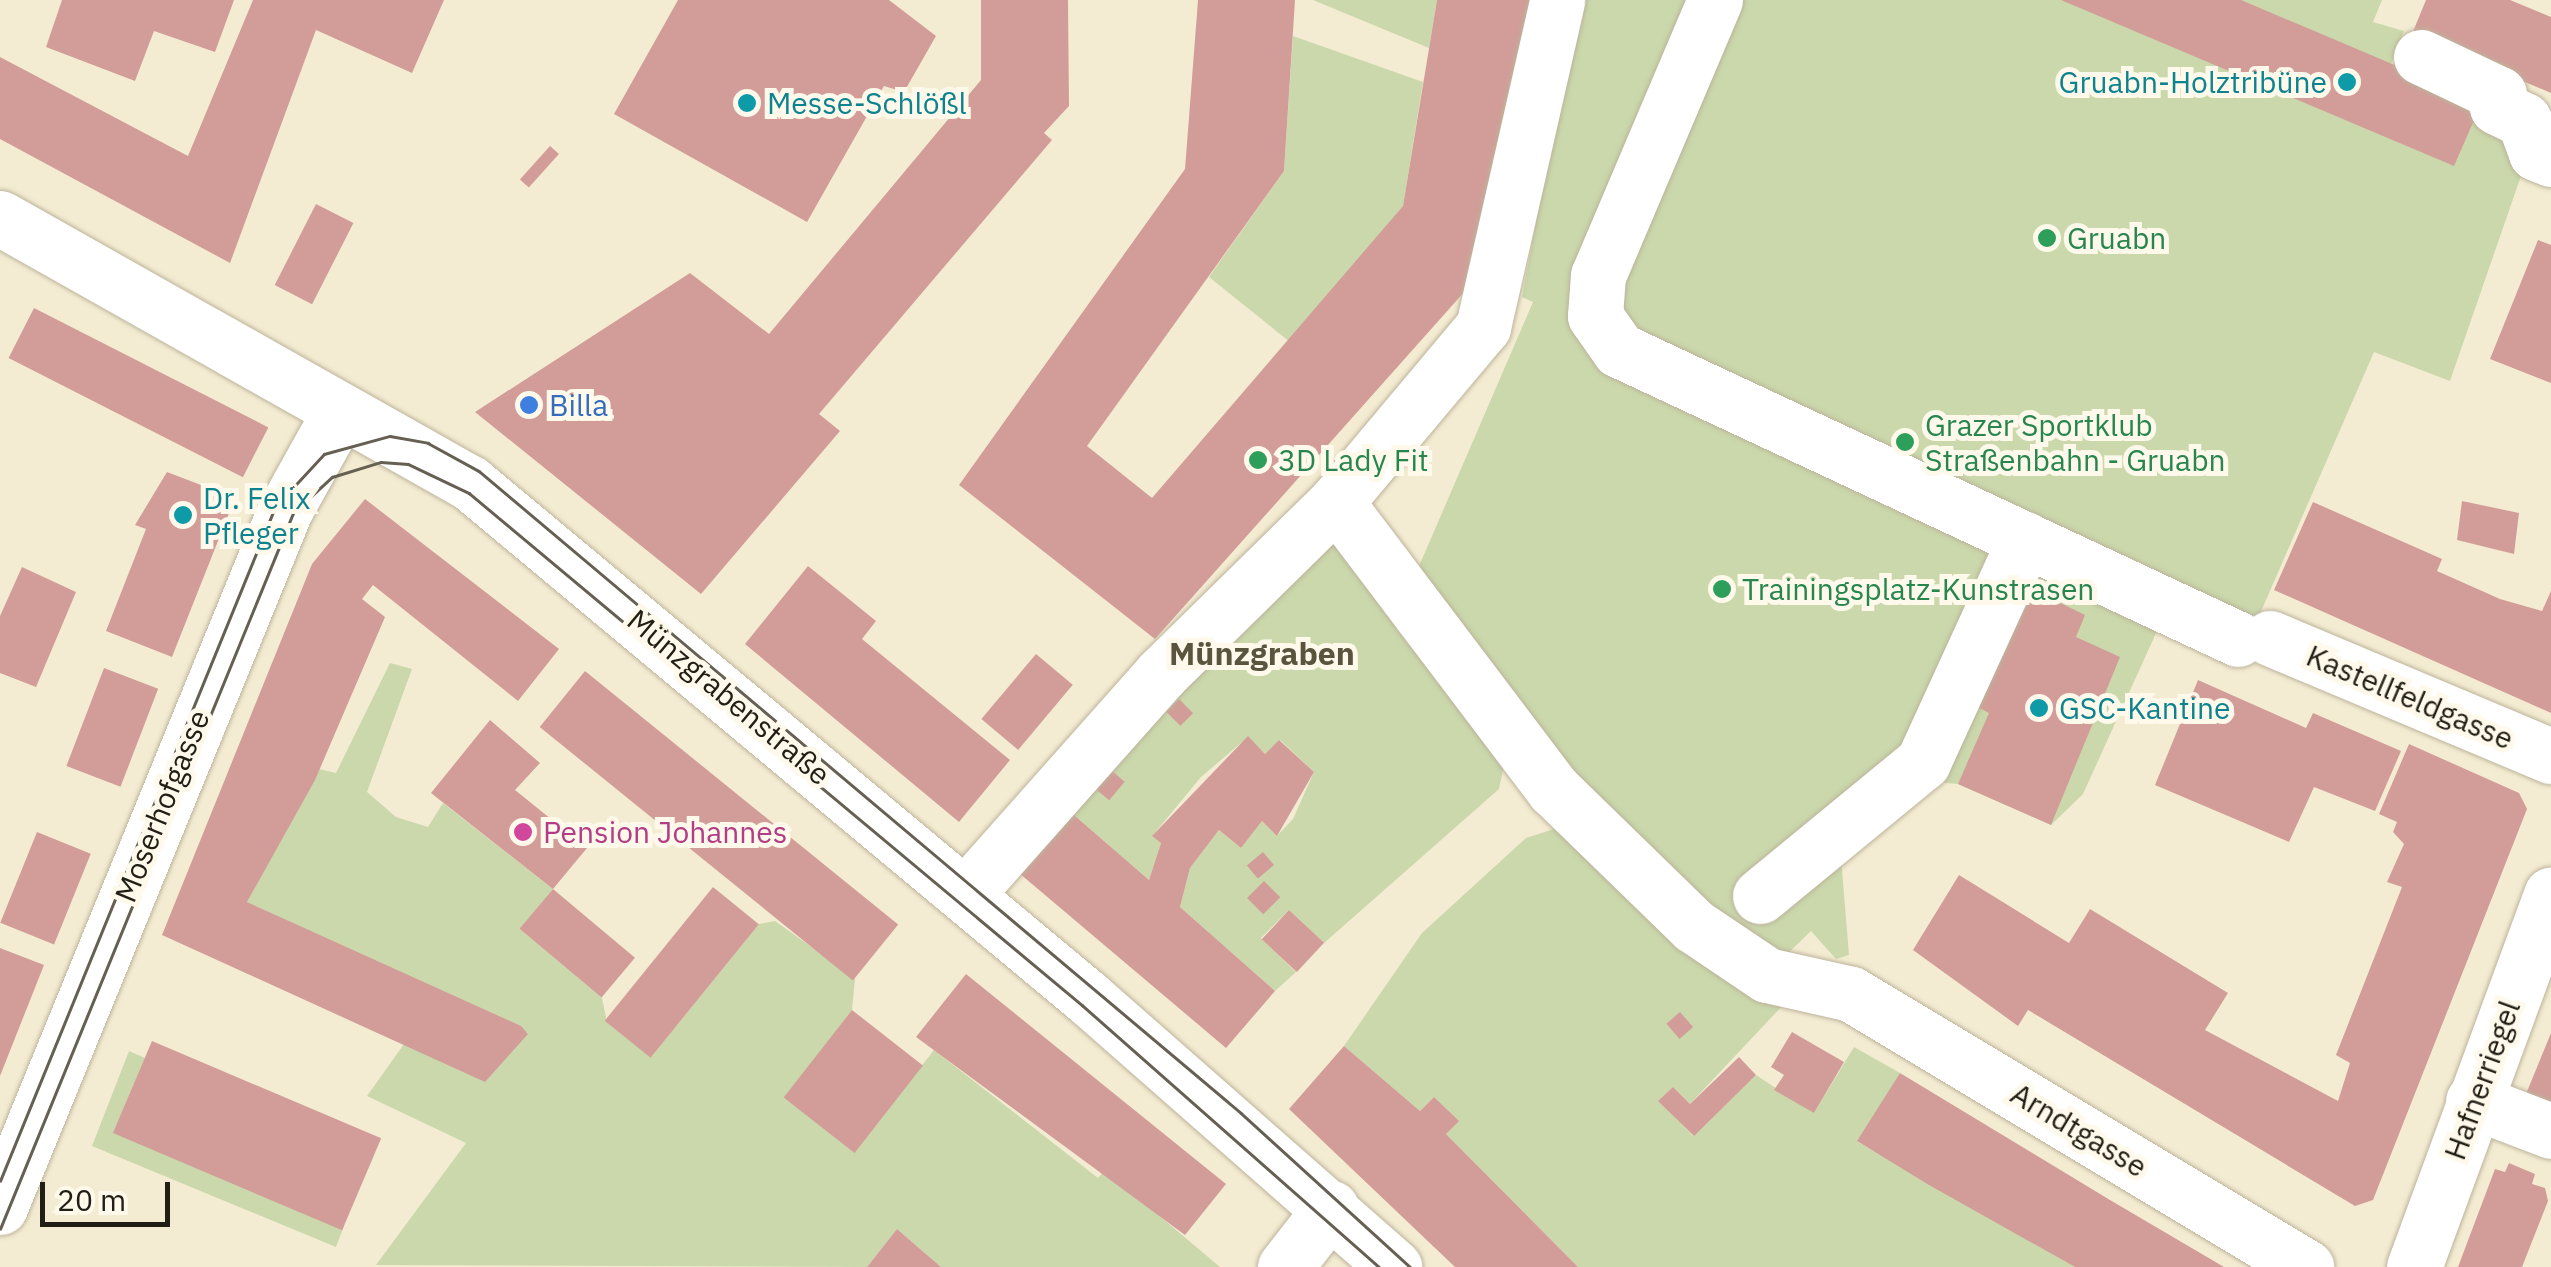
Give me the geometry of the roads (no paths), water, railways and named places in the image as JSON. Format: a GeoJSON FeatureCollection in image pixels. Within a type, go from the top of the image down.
{"type":"FeatureCollection","features":[{"type":"Feature","properties":{"kind":"street"},"geometry":{"type":"LineString","coordinates":[[965,894],[1161,674],[1336,502],[1483,327],[1557,0]]}},
{"type":"Feature","properties":{"kind":"street","name":"Kastellfeldgasse"},"geometry":{"type":"LineString","coordinates":[[1715,0],[1598,275],[1595,316],[1638,366],[2254,638],[2551,756]]}},
{"type":"Feature","properties":{"kind":"street"},"geometry":{"type":"LineString","coordinates":[[2421,58],[2499,94],[2497,107],[2524,120],[2544,156]]}},
{"type":"Feature","properties":{"kind":"street","name":"Münzgrabenstraße"},"geometry":{"type":"LineString","coordinates":[[0,218],[470,483],[965,894],[1331,1208],[1394,1267]]}},
{"type":"Feature","properties":{"kind":"street","name":"Moserhofgasse"},"geometry":{"type":"LineString","coordinates":[[0,1207],[285,510],[340,413]]}},
{"type":"Feature","properties":{"kind":"street","name":"Arndtgasse"},"geometry":{"type":"LineString","coordinates":[[1336,502],[1554,790],[1694,926],[1767,975],[1851,994],[2306,1267]]}},
{"type":"Feature","properties":{"kind":"street"},"geometry":{"type":"LineString","coordinates":[[1760,896],[1923,762],[2025,539]]}},
{"type":"Feature","properties":{"kind":"street","name":"Hafnerriegel"},"geometry":{"type":"LineString","coordinates":[[2414,1267],[2551,894]]}},
{"type":"Feature","properties":{"kind":"street"},"geometry":{"type":"LineString","coordinates":[[2473,1101],[2551,1130]]}},
{"type":"Feature","properties":{"kind":"street"},"geometry":{"type":"LineString","coordinates":[[1285,1267],[1331,1208]]}},
{"type":"Feature","properties":{"kind":"tram line"},"geometry":{"type":"LineString","coordinates":[[0,1181],[275,507],[324,454],[390,436],[428,443],[479,471],[1241,1113],[1410,1267]]}},
{"type":"Feature","properties":{"kind":"tram line"},"geometry":{"type":"LineString","coordinates":[[0,1229],[293,513],[332,477],[381,462],[408,464],[469,493],[1082,1005],[1379,1267]]}},
{"type":"Feature","properties":{"kind":"place","name":"Gruabn-Holztribüne"},"geometry":{"type":"Point","coordinates":[2347,82]}},
{"type":"Feature","properties":{"kind":"place","name":"Messe-Schlößl"},"geometry":{"type":"Point","coordinates":[747,103]}},
{"type":"Feature","properties":{"kind":"place","name":"Gruabn"},"geometry":{"type":"Point","coordinates":[2047,238]}},
{"type":"Feature","properties":{"kind":"place","name":"Billa"},"geometry":{"type":"Point","coordinates":[529,405]}},
{"type":"Feature","properties":{"kind":"place","name":"Grazer Sportklub Straßenbahn - Gruabn"},"geometry":{"type":"Point","coordinates":[1905,442]}},
{"type":"Feature","properties":{"kind":"place","name":"3D Lady Fit"},"geometry":{"type":"Point","coordinates":[1258,460]}},
{"type":"Feature","properties":{"kind":"place","name":"Dr. Felix Pfleger"},"geometry":{"type":"Point","coordinates":[183,515]}},
{"type":"Feature","properties":{"kind":"place","name":"Trainingsplatz-Kunstrasen"},"geometry":{"type":"Point","coordinates":[1722,589]}},
{"type":"Feature","properties":{"kind":"place","name":"GSC-Kantine"},"geometry":{"type":"Point","coordinates":[2039,708]}},
{"type":"Feature","properties":{"kind":"place","name":"Pension Johannes"},"geometry":{"type":"Point","coordinates":[523,832]}},
{"type":"Feature","properties":{"kind":"district","name":"Münzgraben"},"geometry":{"type":"Point","coordinates":[1262,653]}}]}
